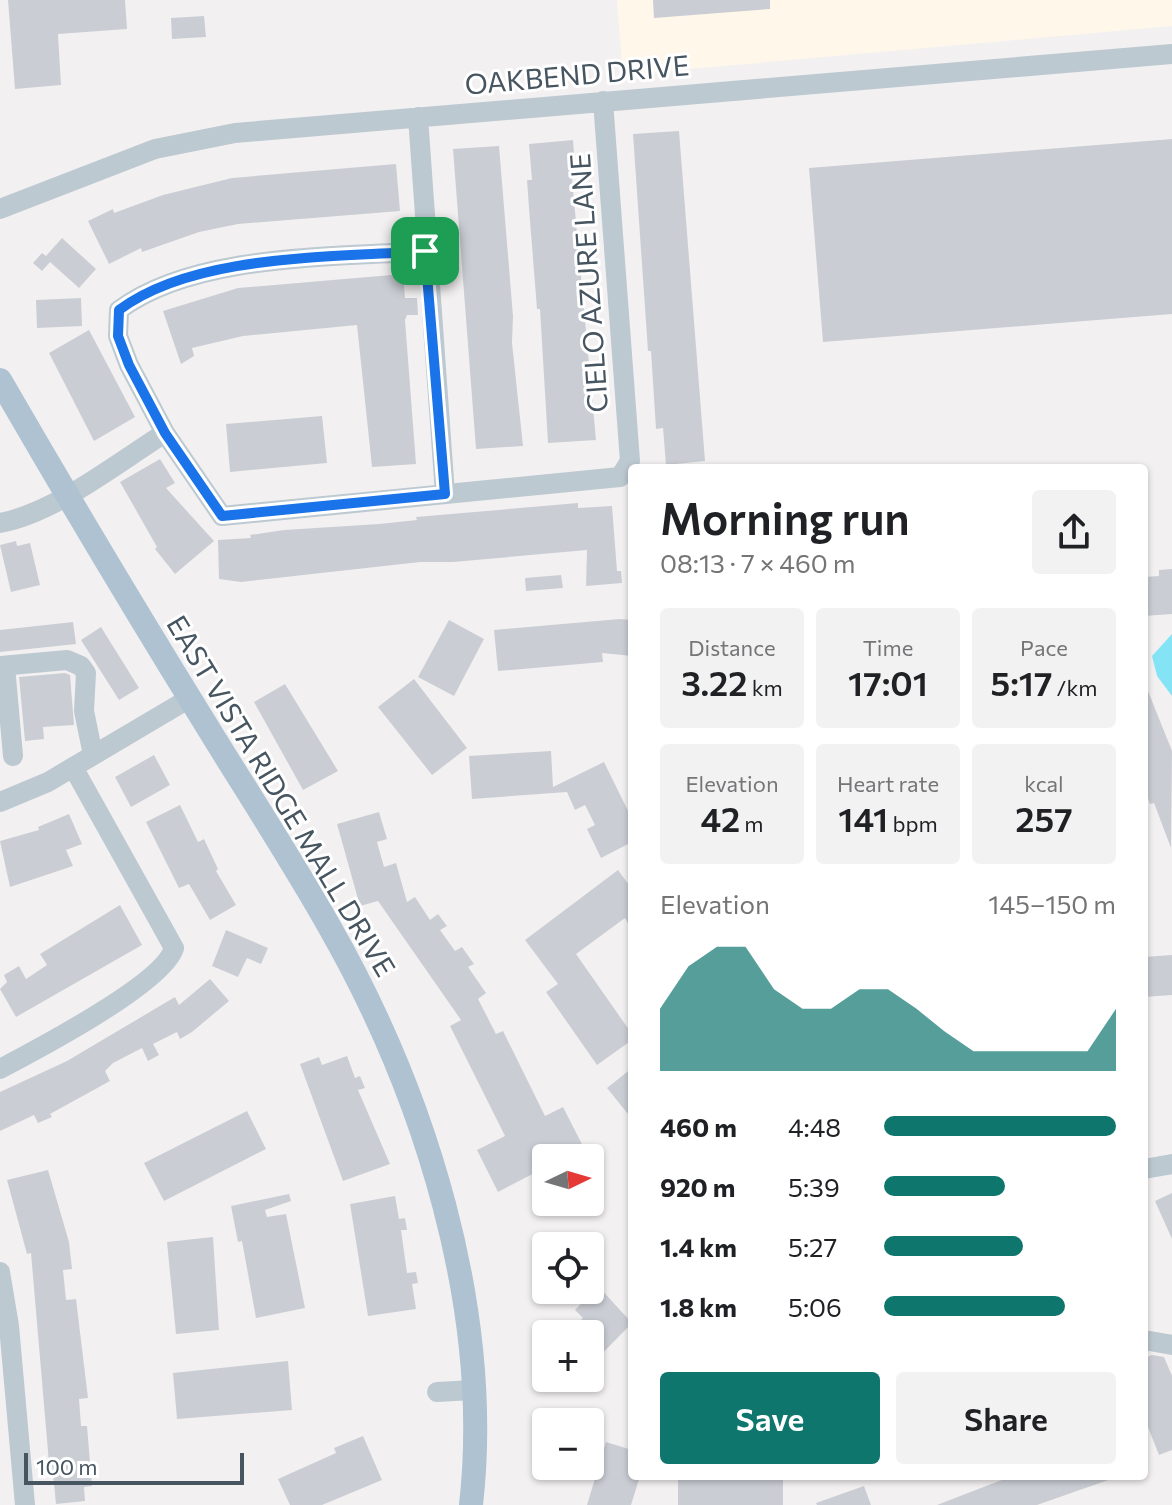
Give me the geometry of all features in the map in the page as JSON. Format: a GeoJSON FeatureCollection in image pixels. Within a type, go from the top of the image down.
{"type":"FeatureCollection","features":[{"type":"Feature","properties":{"kind":"main road","name":"EAST VISTA RIDGE MALL DRIVE"},"geometry":{"type":"LineString","coordinates":[[0,380],[330,927],[389,1045],[431,1158],[466,1315],[473,1390],[471,1505]]}},
{"type":"Feature","properties":{"kind":"street","name":"OAKBEND DRIVE"},"geometry":{"type":"LineString","coordinates":[[0,209],[155,149],[235,133],[1172,54]]}},
{"type":"Feature","properties":{"kind":"street","name":"CIELO AZURE LANE"},"geometry":{"type":"LineString","coordinates":[[603,101],[628,464]]}},
{"type":"Feature","properties":{"kind":"street"},"geometry":{"type":"LineString","coordinates":[[418,117],[425,251],[445,494],[222,516],[165,433],[118,336],[119,310],[138,296],[216,271],[425,251]]}},
{"type":"Feature","properties":{"kind":"street"},"geometry":{"type":"LineString","coordinates":[[0,523],[20,519],[66,494],[165,433]]}},
{"type":"Feature","properties":{"kind":"street","name":"CIELO AZURE LANE"},"geometry":{"type":"LineString","coordinates":[[445,494],[620,477],[628,464]]}},
{"type":"Feature","properties":{"kind":"street"},"geometry":{"type":"LineString","coordinates":[[13,756],[2,666],[67,660],[84,669],[84,711],[93,755]]}},
{"type":"Feature","properties":{"kind":"street"},"geometry":{"type":"LineString","coordinates":[[0,802],[73,767],[190,698]]}},
{"type":"Feature","properties":{"kind":"street"},"geometry":{"type":"LineString","coordinates":[[0,1069],[120,998],[170,960],[174,948],[73,767]]}},
{"type":"Feature","properties":{"kind":"street"},"geometry":{"type":"LineString","coordinates":[[1148,1168],[1172,1164]]}},
{"type":"Feature","properties":{"kind":"street"},"geometry":{"type":"LineString","coordinates":[[0,1272],[9,1326],[25,1505]]}},
{"type":"Feature","properties":{"kind":"street"},"geometry":{"type":"LineString","coordinates":[[1148,1341],[1172,1345]]}},
{"type":"Feature","properties":{"kind":"street"},"geometry":{"type":"LineString","coordinates":[[437,1392],[473,1390]]}},
{"type":"Feature","properties":{"kind":"shaded area"},"geometry":{"type":"Polygon","coordinates":[[[617,0],[1172,0],[1172,26],[623,75],[617,0]]]}},
{"type":"Feature","properties":{"kind":"water"},"geometry":{"type":"Polygon","coordinates":[[[1172,634],[1172,696],[1157,676],[1152,656],[1172,634]]]}},
{"type":"Feature","properties":{"kind":"building"},"geometry":{"type":"Polygon","coordinates":[[[8,0],[125,0],[127,29],[58,34],[61,85],[15,89],[8,0]]]}},
{"type":"Feature","properties":{"kind":"building"},"geometry":{"type":"Polygon","coordinates":[[[653,0],[770,0],[770,9],[654,18],[653,0]]]}},
{"type":"Feature","properties":{"kind":"building"},"geometry":{"type":"Polygon","coordinates":[[[204,16],[206,37],[172,39],[171,18],[204,16]]]}},
{"type":"Feature","properties":{"kind":"building"},"geometry":{"type":"Polygon","coordinates":[[[679,131],[705,461],[666,464],[663,428],[656,429],[633,134],[679,131]]]}},
{"type":"Feature","properties":{"kind":"building"},"geometry":{"type":"Polygon","coordinates":[[[1172,139],[1172,314],[823,342],[809,168],[1172,139]]]}},
{"type":"Feature","properties":{"kind":"building"},"geometry":{"type":"Polygon","coordinates":[[[573,140],[574,153],[570,157],[596,440],[548,443],[540,309],[537,309],[527,180],[532,180],[529,144],[573,140]]]}},
{"type":"Feature","properties":{"kind":"building"},"geometry":{"type":"Polygon","coordinates":[[[499,146],[513,316],[512,343],[523,446],[476,449],[453,149],[499,146]]]}},
{"type":"Feature","properties":{"kind":"building"},"geometry":{"type":"Polygon","coordinates":[[[396,164],[400,211],[238,224],[199,232],[142,252],[141,248],[109,264],[88,221],[113,209],[114,213],[163,195],[232,178],[396,164]]]}},
{"type":"Feature","properties":{"kind":"building"},"geometry":{"type":"Polygon","coordinates":[[[62,238],[96,269],[79,288],[50,262],[42,271],[33,263],[42,253],[46,256],[62,238]]]}},
{"type":"Feature","properties":{"kind":"building"},"geometry":{"type":"Polygon","coordinates":[[[403,274],[405,298],[417,298],[418,315],[407,315],[405,320],[416,464],[372,467],[357,325],[243,336],[192,348],[194,356],[181,364],[163,311],[238,288],[403,274]]]}},
{"type":"Feature","properties":{"kind":"building"},"geometry":{"type":"Polygon","coordinates":[[[81,298],[82,326],[37,328],[36,300],[81,298]]]}},
{"type":"Feature","properties":{"kind":"building"},"geometry":{"type":"Polygon","coordinates":[[[89,330],[135,417],[94,441],[49,353],[89,330]]]}},
{"type":"Feature","properties":{"kind":"building"},"geometry":{"type":"Polygon","coordinates":[[[322,416],[327,463],[230,472],[226,424],[322,416]]]}},
{"type":"Feature","properties":{"kind":"building"},"geometry":{"type":"Polygon","coordinates":[[[160,459],[175,483],[166,488],[214,541],[175,574],[155,549],[157,547],[120,482],[160,459]]]}},
{"type":"Feature","properties":{"kind":"building"},"geometry":{"type":"Polygon","coordinates":[[[578,503],[578,508],[612,506],[617,571],[621,571],[622,583],[586,586],[587,550],[420,562],[241,582],[219,579],[218,540],[251,538],[250,535],[284,530],[379,524],[417,520],[416,517],[578,503]]]}},
{"type":"Feature","properties":{"kind":"building"},"geometry":{"type":"Polygon","coordinates":[[[16,541],[17,546],[30,543],[40,585],[11,592],[0,545],[16,541]]]}},
{"type":"Feature","properties":{"kind":"building"},"geometry":{"type":"Polygon","coordinates":[[[1172,569],[1172,614],[1148,616],[1148,577],[1159,576],[1159,570],[1172,569]]]}},
{"type":"Feature","properties":{"kind":"building"},"geometry":{"type":"Polygon","coordinates":[[[561,575],[563,588],[526,591],[525,578],[561,575]]]}},
{"type":"Feature","properties":{"kind":"building"},"geometry":{"type":"Polygon","coordinates":[[[449,620],[484,639],[454,696],[418,677],[449,620]]]}},
{"type":"Feature","properties":{"kind":"building"},"geometry":{"type":"Polygon","coordinates":[[[628,620],[628,656],[602,653],[603,662],[498,671],[494,630],[628,620]]]}},
{"type":"Feature","properties":{"kind":"building"},"geometry":{"type":"Polygon","coordinates":[[[73,622],[76,644],[0,652],[0,630],[73,622]]]}},
{"type":"Feature","properties":{"kind":"building"},"geometry":{"type":"Polygon","coordinates":[[[101,627],[139,688],[119,700],[81,640],[101,627]]]}},
{"type":"Feature","properties":{"kind":"building"},"geometry":{"type":"Polygon","coordinates":[[[70,675],[74,725],[43,727],[44,739],[25,741],[19,677],[70,675]]]}},
{"type":"Feature","properties":{"kind":"building"},"geometry":{"type":"Polygon","coordinates":[[[414,679],[467,748],[432,775],[378,707],[414,679]]]}},
{"type":"Feature","properties":{"kind":"building"},"geometry":{"type":"Polygon","coordinates":[[[285,684],[338,771],[303,790],[254,702],[285,684]]]}},
{"type":"Feature","properties":{"kind":"building"},"geometry":{"type":"Polygon","coordinates":[[[1148,691],[1172,751],[1171,848],[1154,803],[1150,804],[1148,691]]]}},
{"type":"Feature","properties":{"kind":"building"},"geometry":{"type":"Polygon","coordinates":[[[551,751],[553,787],[604,762],[628,811],[628,844],[601,858],[587,829],[595,825],[585,805],[575,810],[567,792],[472,799],[469,756],[551,751]]]}},
{"type":"Feature","properties":{"kind":"building"},"geometry":{"type":"Polygon","coordinates":[[[154,755],[170,785],[131,807],[115,777],[154,755]]]}},
{"type":"Feature","properties":{"kind":"building"},"geometry":{"type":"Polygon","coordinates":[[[180,805],[198,842],[204,839],[218,869],[216,871],[236,905],[210,920],[189,884],[179,888],[146,822],[180,805]]]}},
{"type":"Feature","properties":{"kind":"building"},"geometry":{"type":"Polygon","coordinates":[[[379,812],[387,839],[377,842],[384,867],[396,863],[407,902],[415,897],[430,920],[438,914],[447,926],[440,930],[455,951],[462,947],[474,964],[468,967],[486,993],[478,999],[496,1034],[503,1031],[545,1116],[563,1107],[582,1144],[532,1144],[532,1174],[498,1192],[477,1150],[505,1136],[450,1026],[461,1020],[378,901],[360,906],[337,824],[379,812]]]}},
{"type":"Feature","properties":{"kind":"building"},"geometry":{"type":"Polygon","coordinates":[[[69,814],[82,844],[66,850],[73,866],[10,887],[0,841],[39,830],[38,827],[69,814]]]}},
{"type":"Feature","properties":{"kind":"building"},"geometry":{"type":"Polygon","coordinates":[[[618,870],[628,884],[628,923],[625,918],[576,954],[628,1028],[628,1043],[597,1065],[546,992],[558,984],[525,940],[618,870]]]}},
{"type":"Feature","properties":{"kind":"building"},"geometry":{"type":"Polygon","coordinates":[[[120,905],[142,945],[16,1017],[0,989],[7,982],[4,975],[19,966],[26,979],[47,965],[40,954],[120,905]]]}},
{"type":"Feature","properties":{"kind":"building"},"geometry":{"type":"Polygon","coordinates":[[[226,930],[268,948],[261,964],[247,958],[238,977],[212,966],[226,930]]]}},
{"type":"Feature","properties":{"kind":"building"},"geometry":{"type":"Polygon","coordinates":[[[1172,955],[1172,995],[1148,997],[1148,957],[1172,955]]]}},
{"type":"Feature","properties":{"kind":"building"},"geometry":{"type":"Polygon","coordinates":[[[210,979],[229,1001],[192,1032],[180,1039],[177,1032],[153,1044],[159,1055],[148,1061],[142,1048],[113,1063],[105,1071],[110,1081],[50,1114],[52,1117],[38,1123],[34,1115],[0,1131],[0,1092],[67,1061],[175,997],[179,1005],[210,979]]]}},
{"type":"Feature","properties":{"kind":"building"},"geometry":{"type":"Polygon","coordinates":[[[347,1056],[355,1078],[360,1076],[365,1088],[358,1090],[390,1164],[343,1181],[300,1064],[319,1057],[322,1065],[347,1056]]]}},
{"type":"Feature","properties":{"kind":"building"},"geometry":{"type":"Polygon","coordinates":[[[628,1071],[628,1114],[607,1088],[628,1071]]]}},
{"type":"Feature","properties":{"kind":"building"},"geometry":{"type":"Polygon","coordinates":[[[247,1111],[266,1149],[164,1201],[144,1163],[247,1111]]]}},
{"type":"Feature","properties":{"kind":"building"},"geometry":{"type":"Polygon","coordinates":[[[48,1170],[69,1242],[72,1269],[63,1270],[66,1300],[76,1299],[88,1398],[79,1399],[81,1426],[87,1426],[92,1486],[84,1487],[85,1501],[56,1504],[52,1463],[49,1463],[31,1253],[27,1254],[7,1180],[48,1170]]]}},
{"type":"Feature","properties":{"kind":"building"},"geometry":{"type":"Polygon","coordinates":[[[1172,1193],[1172,1239],[1155,1201],[1172,1193]]]}},
{"type":"Feature","properties":{"kind":"building"},"geometry":{"type":"Polygon","coordinates":[[[289,1194],[291,1201],[265,1210],[267,1217],[286,1214],[305,1308],[256,1318],[242,1241],[238,1242],[231,1206],[289,1194]]]}},
{"type":"Feature","properties":{"kind":"building"},"geometry":{"type":"Polygon","coordinates":[[[395,1196],[399,1219],[405,1218],[407,1230],[401,1230],[407,1273],[416,1272],[418,1283],[412,1284],[416,1309],[368,1316],[350,1204],[395,1196]]]}},
{"type":"Feature","properties":{"kind":"building"},"geometry":{"type":"Polygon","coordinates":[[[213,1237],[219,1330],[176,1334],[167,1242],[213,1237]]]}},
{"type":"Feature","properties":{"kind":"building"},"geometry":{"type":"Polygon","coordinates":[[[604,1293],[628,1319],[628,1327],[604,1352],[604,1320],[581,1320],[583,1318],[575,1310],[581,1304],[604,1304],[604,1293]]]}},
{"type":"Feature","properties":{"kind":"building"},"geometry":{"type":"Polygon","coordinates":[[[1148,1356],[1164,1357],[1172,1376],[1172,1450],[1159,1455],[1148,1427],[1148,1356]]]}},
{"type":"Feature","properties":{"kind":"building"},"geometry":{"type":"Polygon","coordinates":[[[288,1361],[292,1410],[177,1419],[173,1373],[288,1361]]]}},
{"type":"Feature","properties":{"kind":"building"},"geometry":{"type":"Polygon","coordinates":[[[363,1436],[382,1480],[322,1505],[290,1505],[278,1479],[336,1453],[334,1448],[363,1436]]]}},
{"type":"Feature","properties":{"kind":"building"},"geometry":{"type":"Polygon","coordinates":[[[606,1442],[628,1449],[628,1480],[639,1480],[631,1505],[587,1505],[595,1480],[604,1480],[606,1442]]]}},
{"type":"Feature","properties":{"kind":"building"},"geometry":{"type":"Polygon","coordinates":[[[678,1480],[783,1480],[783,1505],[678,1505],[678,1480]]]}},
{"type":"Feature","properties":{"kind":"building"},"geometry":{"type":"Polygon","coordinates":[[[1002,1480],[1108,1480],[1037,1505],[937,1505],[1002,1480]]]}},
{"type":"Feature","properties":{"kind":"building"},"geometry":{"type":"Polygon","coordinates":[[[864,1486],[871,1505],[816,1503],[864,1486]]]}},
{"type":"Feature","properties":{"kind":"route"},"geometry":{"type":"LineString","coordinates":[[425,251],[445,494],[222,516],[165,433],[129,365],[118,336],[119,310],[138,296],[216,271],[425,251]]}}]}
